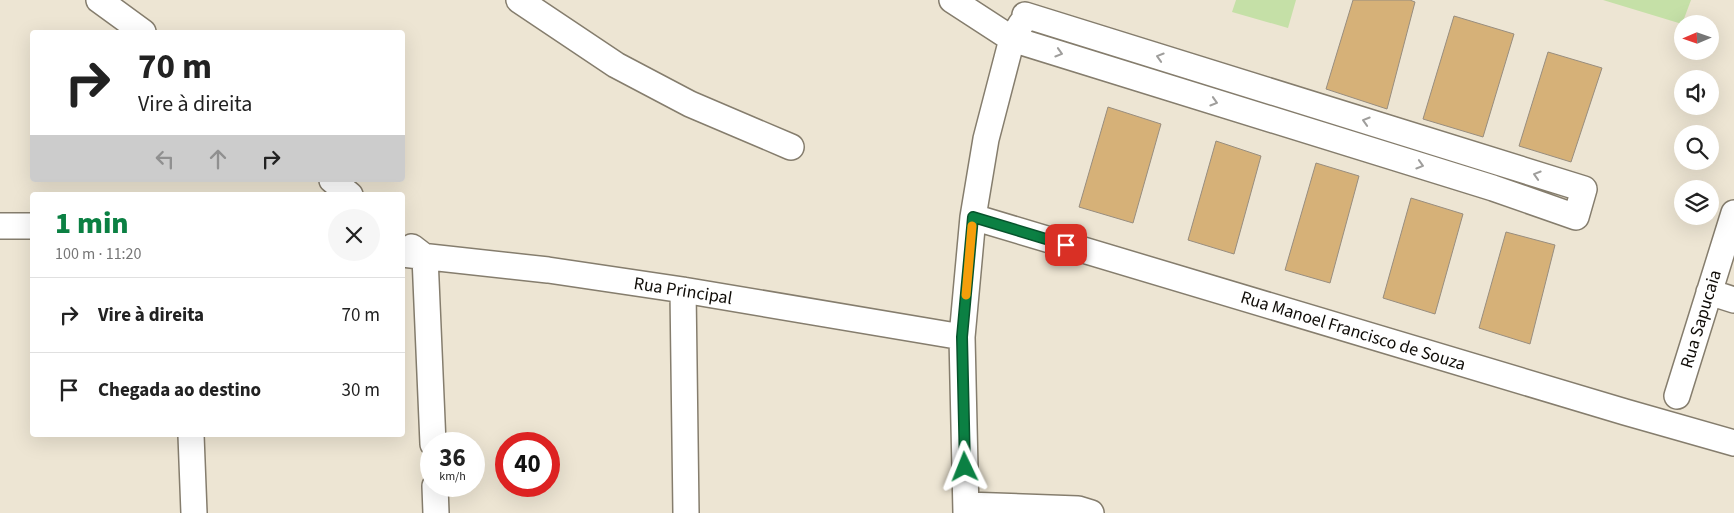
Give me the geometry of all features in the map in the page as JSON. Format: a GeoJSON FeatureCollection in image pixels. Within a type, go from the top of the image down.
{"type":"FeatureCollection","features":[{"type":"Feature","properties":{"kind":"street"},"geometry":{"type":"LineString","coordinates":[[99,0],[140,30]]}},
{"type":"Feature","properties":{"kind":"street"},"geometry":{"type":"LineString","coordinates":[[518,0],[616,65],[690,104],[791,147]]}},
{"type":"Feature","properties":{"kind":"street"},"geometry":{"type":"LineString","coordinates":[[952,0],[1012,39],[1481,184],[1576,217],[1584,189],[1198,69],[1030,8],[1012,39],[986,139],[973,217],[962,337],[966,509],[1078,509],[1091,513]]}},
{"type":"Feature","properties":{"kind":"street"},"geometry":{"type":"LineString","coordinates":[[1190,94],[1198,69]]}},
{"type":"Feature","properties":{"kind":"street"},"geometry":{"type":"LineString","coordinates":[[1290,125],[1297,100]]}},
{"type":"Feature","properties":{"kind":"street"},"geometry":{"type":"LineString","coordinates":[[1389,156],[1397,131]]}},
{"type":"Feature","properties":{"kind":"street"},"geometry":{"type":"LineString","coordinates":[[1481,184],[1487,159]]}},
{"type":"Feature","properties":{"kind":"street"},"geometry":{"type":"LineString","coordinates":[[334,182],[346,192]]}},
{"type":"Feature","properties":{"kind":"street","name":"Rua Sapucaia"},"geometry":{"type":"LineString","coordinates":[[1677,396],[1734,213]]}},
{"type":"Feature","properties":{"kind":"street","name":"Rua Manoel Francisco de Souza"},"geometry":{"type":"LineString","coordinates":[[973,217],[1734,443]]}},
{"type":"Feature","properties":{"kind":"street"},"geometry":{"type":"LineString","coordinates":[[0,226],[30,226]]}},
{"type":"Feature","properties":{"kind":"street"},"geometry":{"type":"LineString","coordinates":[[405,242],[414,256],[432,432]]}},
{"type":"Feature","properties":{"kind":"street","name":"Rua Principal"},"geometry":{"type":"LineString","coordinates":[[414,256],[548,270],[683,290],[962,337]]}},
{"type":"Feature","properties":{"kind":"street"},"geometry":{"type":"LineString","coordinates":[[683,290],[686,513]]}},
{"type":"Feature","properties":{"kind":"street"},"geometry":{"type":"LineString","coordinates":[[1709,292],[1734,300]]}},
{"type":"Feature","properties":{"kind":"street"},"geometry":{"type":"LineString","coordinates":[[190,437],[194,513]]}},
{"type":"Feature","properties":{"kind":"street"},"geometry":{"type":"LineString","coordinates":[[435,497],[436,513]]}},
{"type":"Feature","properties":{"kind":"green space"},"geometry":{"type":"Polygon","coordinates":[[[1236,0],[1296,0],[1288,28],[1232,12],[1236,0]]]}},
{"type":"Feature","properties":{"kind":"green space"},"geometry":{"type":"Polygon","coordinates":[[[1603,0],[1691,0],[1685,15],[1674,15],[1674,22],[1603,0]]]}},
{"type":"Feature","properties":{"kind":"building"},"geometry":{"type":"Polygon","coordinates":[[[1353,0],[1410,0],[1415,2],[1387,109],[1326,89],[1353,0]]]}},
{"type":"Feature","properties":{"kind":"building"},"geometry":{"type":"Polygon","coordinates":[[[1454,16],[1514,34],[1483,137],[1423,119],[1454,16]]]}},
{"type":"Feature","properties":{"kind":"building"},"geometry":{"type":"Polygon","coordinates":[[[1548,52],[1602,68],[1571,162],[1519,146],[1548,52]]]}},
{"type":"Feature","properties":{"kind":"building"},"geometry":{"type":"Polygon","coordinates":[[[1108,107],[1161,124],[1133,223],[1079,207],[1108,107]]]}},
{"type":"Feature","properties":{"kind":"building"},"geometry":{"type":"Polygon","coordinates":[[[1216,141],[1261,156],[1234,254],[1188,240],[1216,141]]]}},
{"type":"Feature","properties":{"kind":"building"},"geometry":{"type":"Polygon","coordinates":[[[1316,163],[1359,176],[1330,283],[1285,270],[1316,163]]]}},
{"type":"Feature","properties":{"kind":"building"},"geometry":{"type":"Polygon","coordinates":[[[1411,198],[1463,214],[1435,314],[1383,298],[1411,198]]]}},
{"type":"Feature","properties":{"kind":"building"},"geometry":{"type":"Polygon","coordinates":[[[1506,232],[1555,245],[1530,344],[1479,328],[1506,232]]]}},
{"type":"Feature","properties":{"kind":"slow traffic"},"geometry":{"type":"LineString","coordinates":[[966,295],[972,226]]}},
{"type":"Feature","properties":{"kind":"route"},"geometry":{"type":"LineString","coordinates":[[965,467],[962,337],[973,217],[1066,245]]}}]}
